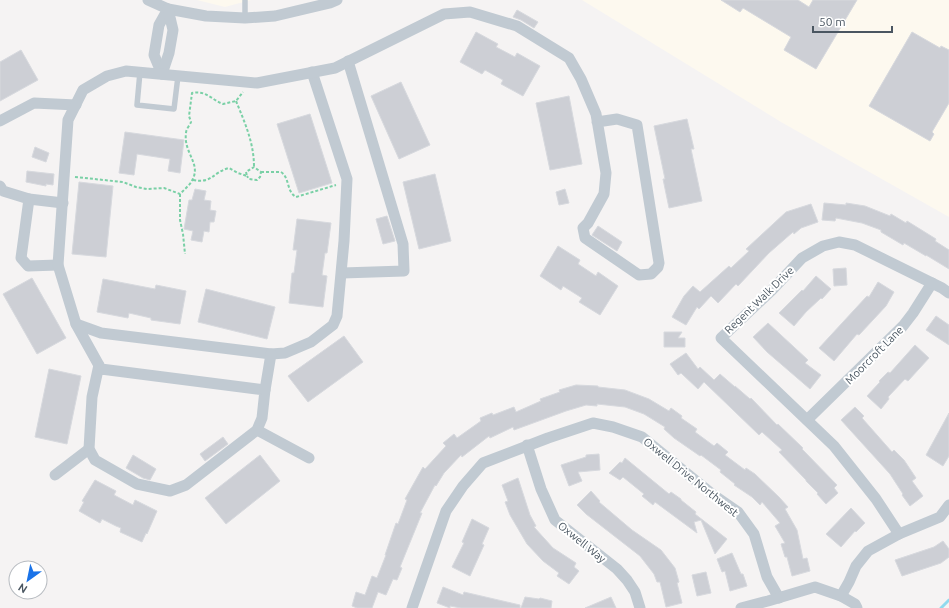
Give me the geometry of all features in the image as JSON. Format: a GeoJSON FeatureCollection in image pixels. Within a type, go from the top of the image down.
{"type":"FeatureCollection","features":[{"type":"Feature","properties":{"kind":"street"},"geometry":{"type":"LineString","coordinates":[[148,0],[168,9],[206,16],[245,18],[275,16],[337,0]]}},
{"type":"Feature","properties":{"kind":"street"},"geometry":{"type":"LineString","coordinates":[[162,74],[154,55],[160,25],[168,9]]}},
{"type":"Feature","properties":{"kind":"street"},"geometry":{"type":"LineString","coordinates":[[265,390],[101,368],[99,365],[76,324],[58,265],[68,120],[83,90],[107,76],[126,71],[257,83],[335,68],[444,14],[470,12],[517,26],[568,58],[581,78],[596,114],[597,122],[606,173],[604,194],[588,224],[583,228],[585,238],[639,275],[651,274],[660,263],[637,125],[616,119],[597,122]]}},
{"type":"Feature","properties":{"kind":"street"},"geometry":{"type":"LineString","coordinates":[[342,273],[404,271],[403,244],[348,61]]}},
{"type":"Feature","properties":{"kind":"street"},"geometry":{"type":"LineString","coordinates":[[76,324],[101,333],[271,354],[285,353],[311,342],[333,325],[337,316],[342,273],[347,179],[312,72]]}},
{"type":"Feature","properties":{"kind":"street"},"geometry":{"type":"LineString","coordinates":[[0,121],[34,103],[76,105]]}},
{"type":"Feature","properties":{"kind":"street"},"geometry":{"type":"LineString","coordinates":[[0,186],[3,191],[29,199],[63,203]]}},
{"type":"Feature","properties":{"kind":"street"},"geometry":{"type":"LineString","coordinates":[[29,199],[21,258],[28,266],[58,265]]}},
{"type":"Feature","properties":{"kind":"street","name":"Regent Walk Drive"},"geometry":{"type":"LineString","coordinates":[[898,534],[876,499],[834,446],[721,338],[772,290],[802,258],[823,246],[839,242],[855,244],[949,293]]}},
{"type":"Feature","properties":{"kind":"street","name":"Moorcroft Lane"},"geometry":{"type":"LineString","coordinates":[[807,420],[903,326],[932,283]]}},
{"type":"Feature","properties":{"kind":"street"},"geometry":{"type":"LineString","coordinates":[[99,365],[92,397],[89,449],[95,460],[137,484],[170,491],[186,485],[257,430],[262,418],[271,354]]}},
{"type":"Feature","properties":{"kind":"street","name":"Oxwell Drive Northwest"},"geometry":{"type":"LineString","coordinates":[[412,608],[446,511],[463,486],[483,463],[527,445],[593,423],[613,426],[642,437],[712,494],[738,512],[754,534],[767,577],[779,598]]}},
{"type":"Feature","properties":{"kind":"street"},"geometry":{"type":"LineString","coordinates":[[257,430],[309,458]]}},
{"type":"Feature","properties":{"kind":"street","name":"Oxwell Way"},"geometry":{"type":"LineString","coordinates":[[527,445],[541,489],[555,520],[617,570],[627,580],[635,592],[640,608]]}},
{"type":"Feature","properties":{"kind":"street"},"geometry":{"type":"LineString","coordinates":[[54,475],[89,449]]}},
{"type":"Feature","properties":{"kind":"street"},"geometry":{"type":"LineString","coordinates":[[842,608],[841,596],[856,566],[868,551],[898,534],[940,517],[949,505]]}},
{"type":"Feature","properties":{"kind":"street"},"geometry":{"type":"LineString","coordinates":[[740,608],[779,598],[815,586],[841,596],[855,604],[857,608]]}},
{"type":"Feature","properties":{"kind":"lane"},"geometry":{"type":"LineString","coordinates":[[245,0],[245,18]]}},
{"type":"Feature","properties":{"kind":"lane"},"geometry":{"type":"LineString","coordinates":[[140,72],[137,105],[174,109],[178,76]]}},
{"type":"Feature","properties":{"kind":"path"},"geometry":{"type":"LineString","coordinates":[[185,254],[180,220],[180,194],[193,180],[196,169],[187,146],[186,131],[191,122],[189,116],[191,95],[195,92],[201,92],[210,95],[223,104],[236,101],[243,94],[243,88]]}},
{"type":"Feature","properties":{"kind":"path"},"geometry":{"type":"LineString","coordinates":[[236,101],[246,125],[254,152],[254,167]]}},
{"type":"Feature","properties":{"kind":"path"},"geometry":{"type":"LineString","coordinates":[[254,167],[261,172],[277,171],[284,174],[288,180],[290,192],[296,197],[347,182]]}},
{"type":"Feature","properties":{"kind":"path"},"geometry":{"type":"LineString","coordinates":[[247,176],[246,172],[254,167]]}},
{"type":"Feature","properties":{"kind":"path"},"geometry":{"type":"LineString","coordinates":[[193,180],[207,181],[222,170],[229,168],[247,176],[249,179],[257,180],[260,177],[261,172]]}},
{"type":"Feature","properties":{"kind":"path"},"geometry":{"type":"LineString","coordinates":[[64,176],[108,179],[147,189],[164,188],[180,194]]}},
{"type":"Feature","properties":{"kind":"shaded area"},"geometry":{"type":"Polygon","coordinates":[[[197,0],[251,0],[225,7],[197,0]]]}},
{"type":"Feature","properties":{"kind":"shaded area"},"geometry":{"type":"Polygon","coordinates":[[[582,0],[949,0],[949,217],[781,122],[582,0]]]}},
{"type":"Feature","properties":{"kind":"building"},"geometry":{"type":"Polygon","coordinates":[[[721,0],[798,0],[809,7],[813,0],[857,0],[816,69],[784,50],[791,37],[743,8],[740,12],[721,0]]]}},
{"type":"Feature","properties":{"kind":"building"},"geometry":{"type":"Polygon","coordinates":[[[517,10],[538,22],[534,28],[513,17],[517,10]]]}},
{"type":"Feature","properties":{"kind":"building"},"geometry":{"type":"Polygon","coordinates":[[[476,32],[498,44],[496,47],[515,57],[517,53],[540,66],[523,96],[501,84],[503,80],[485,70],[482,74],[460,62],[476,32]]]}},
{"type":"Feature","properties":{"kind":"building"},"geometry":{"type":"Polygon","coordinates":[[[912,32],[940,48],[941,46],[949,50],[949,103],[932,132],[934,134],[930,141],[869,106],[912,32]]]}},
{"type":"Feature","properties":{"kind":"building"},"geometry":{"type":"Polygon","coordinates":[[[21,50],[38,80],[0,101],[0,62],[21,50]]]}},
{"type":"Feature","properties":{"kind":"building"},"geometry":{"type":"Polygon","coordinates":[[[401,82],[430,145],[399,159],[371,96],[401,82]]]}},
{"type":"Feature","properties":{"kind":"building"},"geometry":{"type":"Polygon","coordinates":[[[569,96],[582,164],[550,170],[536,103],[569,96]]]}},
{"type":"Feature","properties":{"kind":"building"},"geometry":{"type":"Polygon","coordinates":[[[310,114],[332,183],[299,193],[277,124],[310,114]]]}},
{"type":"Feature","properties":{"kind":"building"},"geometry":{"type":"Polygon","coordinates":[[[687,119],[694,149],[691,149],[702,201],[669,208],[663,179],[665,179],[654,126],[687,119]]]}},
{"type":"Feature","properties":{"kind":"building"},"geometry":{"type":"Polygon","coordinates":[[[125,132],[184,140],[180,173],[168,171],[170,159],[137,154],[134,175],[119,173],[125,132]]]}},
{"type":"Feature","properties":{"kind":"building"},"geometry":{"type":"Polygon","coordinates":[[[35,147],[49,153],[46,162],[32,157],[35,147]]]}},
{"type":"Feature","properties":{"kind":"building"},"geometry":{"type":"Polygon","coordinates":[[[27,171],[54,174],[53,185],[46,184],[46,186],[26,182],[27,171]]]}},
{"type":"Feature","properties":{"kind":"building"},"geometry":{"type":"Polygon","coordinates":[[[435,174],[451,241],[419,249],[403,182],[435,174]]]}},
{"type":"Feature","properties":{"kind":"building"},"geometry":{"type":"Polygon","coordinates":[[[79,182],[113,186],[106,257],[72,254],[79,182]]]}},
{"type":"Feature","properties":{"kind":"building"},"geometry":{"type":"Polygon","coordinates":[[[195,189],[206,191],[204,200],[211,201],[210,210],[216,211],[214,222],[210,222],[209,232],[204,231],[202,242],[191,240],[193,231],[184,229],[189,200],[192,200],[195,189]]]}},
{"type":"Feature","properties":{"kind":"building"},"geometry":{"type":"Polygon","coordinates":[[[565,189],[569,203],[559,205],[556,192],[565,189]]]}},
{"type":"Feature","properties":{"kind":"building"},"geometry":{"type":"Polygon","coordinates":[[[824,203],[846,205],[846,203],[865,206],[890,216],[891,214],[906,223],[907,221],[936,239],[935,241],[949,250],[949,269],[904,243],[903,245],[881,232],[881,230],[862,223],[836,218],[835,221],[822,220],[824,203]]]}},
{"type":"Feature","properties":{"kind":"building"},"geometry":{"type":"Polygon","coordinates":[[[811,204],[818,222],[801,228],[794,234],[793,232],[769,253],[738,286],[736,284],[718,303],[711,296],[699,309],[697,307],[686,325],[672,317],[684,296],[693,286],[700,292],[729,266],[731,268],[749,251],[746,249],[786,212],[811,204]]]}},
{"type":"Feature","properties":{"kind":"building"},"geometry":{"type":"Polygon","coordinates":[[[387,216],[395,241],[383,244],[376,219],[387,216]]]}},
{"type":"Feature","properties":{"kind":"building"},"geometry":{"type":"Polygon","coordinates":[[[297,219],[331,223],[322,275],[327,276],[323,307],[289,303],[292,273],[294,273],[297,250],[293,250],[297,219]]]}},
{"type":"Feature","properties":{"kind":"building"},"geometry":{"type":"Polygon","coordinates":[[[598,226],[622,242],[617,251],[592,235],[598,226]]]}},
{"type":"Feature","properties":{"kind":"building"},"geometry":{"type":"Polygon","coordinates":[[[558,246],[580,260],[578,264],[596,276],[598,272],[618,286],[600,315],[579,302],[582,298],[563,286],[561,290],[540,276],[558,246]]]}},
{"type":"Feature","properties":{"kind":"building"},"geometry":{"type":"Polygon","coordinates":[[[846,268],[847,285],[834,286],[833,269],[846,268]]]}},
{"type":"Feature","properties":{"kind":"building"},"geometry":{"type":"Polygon","coordinates":[[[816,276],[831,289],[822,299],[821,298],[806,312],[794,326],[779,313],[802,290],[803,291],[816,276]]]}},
{"type":"Feature","properties":{"kind":"building"},"geometry":{"type":"Polygon","coordinates":[[[32,278],[66,338],[37,354],[3,294],[32,278]]]}},
{"type":"Feature","properties":{"kind":"building"},"geometry":{"type":"Polygon","coordinates":[[[103,279],[155,289],[156,285],[186,291],[180,324],[151,320],[151,318],[129,313],[128,318],[97,312],[103,279]]]}},
{"type":"Feature","properties":{"kind":"building"},"geometry":{"type":"Polygon","coordinates":[[[878,282],[894,292],[886,306],[859,335],[857,334],[834,361],[819,348],[867,296],[869,297],[878,282]]]}},
{"type":"Feature","properties":{"kind":"building"},"geometry":{"type":"Polygon","coordinates":[[[206,289],[275,307],[267,339],[198,322],[206,289]]]}},
{"type":"Feature","properties":{"kind":"building"},"geometry":{"type":"Polygon","coordinates":[[[936,316],[949,325],[949,345],[926,330],[936,316]]]}},
{"type":"Feature","properties":{"kind":"building"},"geometry":{"type":"Polygon","coordinates":[[[768,323],[808,360],[805,363],[821,375],[810,389],[767,352],[753,337],[768,323]]]}},
{"type":"Feature","properties":{"kind":"building"},"geometry":{"type":"Polygon","coordinates":[[[664,332],[682,332],[678,338],[685,338],[685,347],[664,347],[664,332]]]}},
{"type":"Feature","properties":{"kind":"building"},"geometry":{"type":"Polygon","coordinates":[[[344,336],[363,362],[308,402],[288,376],[344,336]]]}},
{"type":"Feature","properties":{"kind":"building"},"geometry":{"type":"Polygon","coordinates":[[[915,345],[929,358],[908,381],[905,379],[888,397],[889,399],[881,409],[867,396],[880,382],[879,381],[888,372],[890,373],[915,345]]]}},
{"type":"Feature","properties":{"kind":"building"},"geometry":{"type":"Polygon","coordinates":[[[686,353],[698,369],[700,367],[714,380],[720,374],[750,399],[751,398],[777,425],[778,424],[803,448],[802,449],[837,485],[834,488],[838,493],[826,504],[817,494],[818,493],[779,452],[782,450],[762,432],[759,435],[704,382],[698,389],[681,373],[678,375],[670,364],[686,353]]]}},
{"type":"Feature","properties":{"kind":"building"},"geometry":{"type":"Polygon","coordinates":[[[49,369],[81,376],[67,444],[35,437],[49,369]]]}},
{"type":"Feature","properties":{"kind":"building"},"geometry":{"type":"Polygon","coordinates":[[[576,385],[598,386],[625,390],[649,399],[669,411],[671,408],[682,416],[681,418],[697,429],[695,432],[714,446],[717,443],[728,452],[725,455],[745,470],[746,468],[755,474],[788,507],[785,509],[797,530],[803,559],[807,558],[810,571],[792,576],[787,557],[785,557],[781,544],[785,543],[775,526],[780,523],[762,502],[760,505],[752,497],[734,485],[735,484],[720,472],[721,470],[674,438],[664,429],[665,427],[644,414],[625,407],[597,404],[597,406],[586,405],[566,411],[514,430],[513,427],[490,438],[489,436],[462,457],[461,455],[444,473],[436,486],[435,485],[420,513],[422,513],[400,567],[402,568],[397,580],[393,579],[386,595],[378,592],[372,608],[357,608],[352,606],[356,592],[365,595],[372,576],[377,578],[396,523],[398,524],[407,500],[405,499],[423,467],[425,469],[446,446],[443,443],[454,434],[457,438],[481,421],[480,418],[514,407],[516,412],[541,401],[540,399],[560,392],[559,390],[576,385]]]}},
{"type":"Feature","properties":{"kind":"building"},"geometry":{"type":"Polygon","coordinates":[[[855,407],[864,416],[862,418],[892,452],[894,450],[904,460],[916,478],[912,481],[923,496],[910,506],[890,474],[841,420],[855,407]]]}},
{"type":"Feature","properties":{"kind":"building"},"geometry":{"type":"Polygon","coordinates":[[[949,413],[949,456],[943,466],[926,455],[949,413]]]}},
{"type":"Feature","properties":{"kind":"building"},"geometry":{"type":"Polygon","coordinates":[[[223,437],[228,444],[205,461],[200,454],[223,437]]]}},
{"type":"Feature","properties":{"kind":"building"},"geometry":{"type":"Polygon","coordinates":[[[599,454],[600,470],[578,472],[582,481],[569,486],[561,465],[586,457],[586,455],[599,454]]]}},
{"type":"Feature","properties":{"kind":"building"},"geometry":{"type":"Polygon","coordinates":[[[133,455],[156,469],[150,480],[143,478],[126,468],[133,455]]]}},
{"type":"Feature","properties":{"kind":"building"},"geometry":{"type":"Polygon","coordinates":[[[260,455],[280,481],[226,524],[205,498],[260,455]]]}},
{"type":"Feature","properties":{"kind":"building"},"geometry":{"type":"Polygon","coordinates":[[[625,458],[669,494],[671,492],[681,499],[696,512],[695,514],[727,539],[715,554],[701,520],[694,522],[697,533],[655,502],[653,505],[642,496],[644,494],[623,477],[620,480],[609,473],[620,462],[622,463],[625,458]]]}},
{"type":"Feature","properties":{"kind":"building"},"geometry":{"type":"Polygon","coordinates":[[[518,478],[530,515],[536,526],[534,527],[553,548],[576,563],[574,567],[579,571],[569,584],[557,576],[559,573],[543,561],[527,544],[510,515],[505,502],[508,501],[502,485],[518,478]]]}},
{"type":"Feature","properties":{"kind":"building"},"geometry":{"type":"Polygon","coordinates":[[[95,480],[116,491],[114,495],[133,505],[135,500],[157,511],[142,542],[120,532],[121,528],[102,519],[100,523],[79,511],[84,502],[82,501],[95,480]]]}},
{"type":"Feature","properties":{"kind":"building"},"geometry":{"type":"Polygon","coordinates":[[[591,491],[600,501],[599,502],[632,530],[661,550],[675,568],[682,603],[666,607],[660,582],[657,582],[654,574],[640,556],[586,514],[577,505],[591,491]]]}},
{"type":"Feature","properties":{"kind":"building"},"geometry":{"type":"Polygon","coordinates":[[[851,508],[865,523],[856,532],[855,531],[841,547],[826,534],[851,508]]]}},
{"type":"Feature","properties":{"kind":"building"},"geometry":{"type":"Polygon","coordinates":[[[472,519],[489,528],[482,544],[484,545],[470,576],[452,567],[464,543],[462,542],[472,519]]]}},
{"type":"Feature","properties":{"kind":"building"},"geometry":{"type":"Polygon","coordinates":[[[943,541],[949,549],[949,557],[941,563],[902,576],[895,560],[934,547],[943,541]]]}},
{"type":"Feature","properties":{"kind":"building"},"geometry":{"type":"Polygon","coordinates":[[[732,553],[741,574],[743,574],[747,586],[730,591],[725,571],[722,572],[717,559],[732,553]]]}},
{"type":"Feature","properties":{"kind":"building"},"geometry":{"type":"Polygon","coordinates":[[[706,572],[711,593],[697,596],[692,575],[706,572]]]}},
{"type":"Feature","properties":{"kind":"building"},"geometry":{"type":"Polygon","coordinates":[[[443,587],[463,595],[464,592],[520,605],[520,608],[461,608],[450,606],[450,608],[437,603],[443,587]]]}},
{"type":"Feature","properties":{"kind":"building"},"geometry":{"type":"Polygon","coordinates":[[[525,597],[540,598],[552,601],[551,608],[521,608],[525,597]]]}},
{"type":"Feature","properties":{"kind":"building"},"geometry":{"type":"Polygon","coordinates":[[[611,597],[616,608],[585,608],[611,597]]]}},
{"type":"Feature","properties":{"kind":"waterway"},"geometry":{"type":"LineString","coordinates":[[941,608],[949,600]]}}]}
